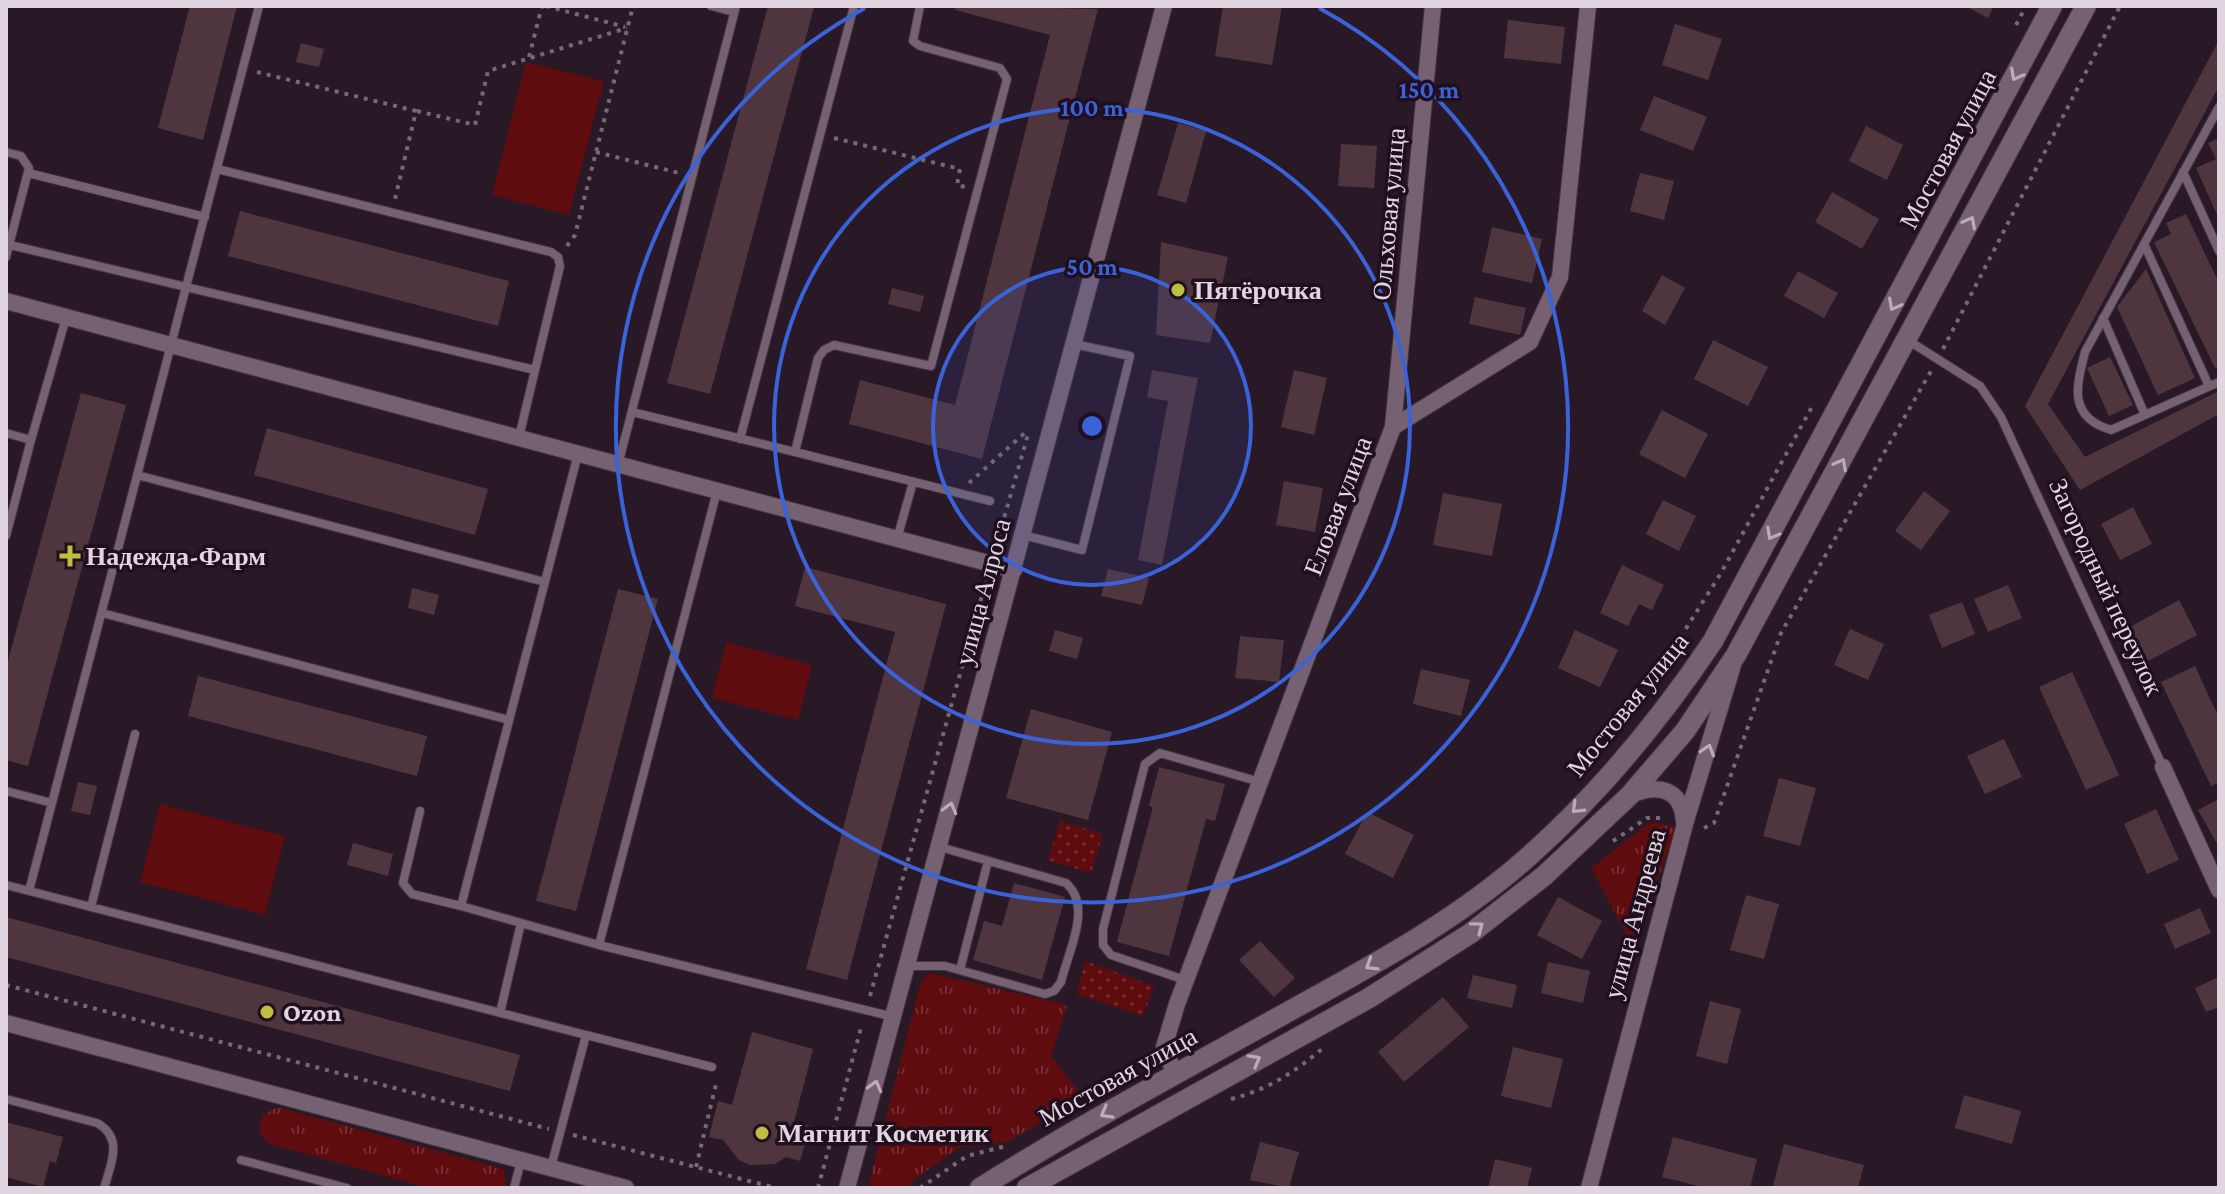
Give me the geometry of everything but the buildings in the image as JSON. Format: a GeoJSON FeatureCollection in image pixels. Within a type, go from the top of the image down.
{"type":"FeatureCollection","features":[{"type":"Feature","properties":{"kind":"main road","name":"Мостовая улица"},"geometry":{"type":"LineString","coordinates":[[980,1188],[1354,976],[1458,911],[1538,847],[1601,785],[1658,717],[1713,641],[2052,6]]}},
{"type":"Feature","properties":{"kind":"main road","name":"Мостовая улица"},"geometry":{"type":"LineString","coordinates":[[1027,1188],[1369,998],[1471,933],[1544,876],[1630,795],[1685,731],[1736,655],[2086,6]]}},
{"type":"Feature","properties":{"kind":"street","name":"Ольховая улица"},"geometry":{"type":"LineString","coordinates":[[1393,427],[1433,6]]}},
{"type":"Feature","properties":{"kind":"street","name":"Еловая улица"},"geometry":{"type":"LineString","coordinates":[[1175,1075],[1164,1047],[1186,981],[1393,427],[1530,342],[1560,277],[1588,6]]}},
{"type":"Feature","properties":{"kind":"street","name":"улица Алроса"},"geometry":{"type":"LineString","coordinates":[[847,1188],[1164,7]]}},
{"type":"Feature","properties":{"kind":"street"},"geometry":{"type":"LineString","coordinates":[[6,301],[1014,570]]}},
{"type":"Feature","properties":{"kind":"street","name":"улица Андреева"},"geometry":{"type":"LineString","coordinates":[[1590,1188],[1685,824],[1736,655]]}},
{"type":"Feature","properties":{"kind":"street","name":"Загородный переулок"},"geometry":{"type":"LineString","coordinates":[[2163,767],[2219,890]]}},
{"type":"Feature","properties":{"kind":"street"},"geometry":{"type":"LineString","coordinates":[[1630,795],[1649,787],[1674,794],[1682,804],[1685,824]]}},
{"type":"Feature","properties":{"kind":"street"},"geometry":{"type":"LineString","coordinates":[[6,1023],[624,1188]]}},
{"type":"Feature","properties":{"kind":"lane"},"geometry":{"type":"LineString","coordinates":[[29,891],[259,6]]}},
{"type":"Feature","properties":{"kind":"lane"},"geometry":{"type":"LineString","coordinates":[[618,465],[735,9],[711,6]]}},
{"type":"Feature","properties":{"kind":"lane"},"geometry":{"type":"LineString","coordinates":[[740,439],[854,6]]}},
{"type":"Feature","properties":{"kind":"lane"},"geometry":{"type":"LineString","coordinates":[[795,452],[824,350],[834,345],[931,366],[1006,72],[920,46],[913,41],[920,6]]}},
{"type":"Feature","properties":{"kind":"lane"},"geometry":{"type":"LineString","coordinates":[[2219,107],[2085,352],[2076,387],[2081,411],[2096,425],[2111,430],[2219,382]]}},
{"type":"Feature","properties":{"kind":"lane"},"geometry":{"type":"LineString","coordinates":[[6,152],[26,160],[28,173],[6,257]]}},
{"type":"Feature","properties":{"kind":"lane"},"geometry":{"type":"LineString","coordinates":[[217,169],[551,252],[558,257],[560,266],[518,438]]}},
{"type":"Feature","properties":{"kind":"lane"},"geometry":{"type":"LineString","coordinates":[[2183,172],[2219,251]]}},
{"type":"Feature","properties":{"kind":"lane"},"geometry":{"type":"LineString","coordinates":[[28,173],[205,217]]}},
{"type":"Feature","properties":{"kind":"lane"},"geometry":{"type":"LineString","coordinates":[[2144,244],[2209,386]]}},
{"type":"Feature","properties":{"kind":"lane"},"geometry":{"type":"LineString","coordinates":[[8,245],[535,370]]}},
{"type":"Feature","properties":{"kind":"lane"},"geometry":{"type":"LineString","coordinates":[[6,536],[66,317]]}},
{"type":"Feature","properties":{"kind":"lane"},"geometry":{"type":"LineString","coordinates":[[2103,318],[2145,415]]}},
{"type":"Feature","properties":{"kind":"lane","name":"Загородный переулок"},"geometry":{"type":"LineString","coordinates":[[1906,339],[1980,386],[2001,417],[2163,767]]}},
{"type":"Feature","properties":{"kind":"lane"},"geometry":{"type":"LineString","coordinates":[[1023,535],[1082,550],[1130,356],[1074,344]]}},
{"type":"Feature","properties":{"kind":"lane"},"geometry":{"type":"LineString","coordinates":[[632,412],[990,501]]}},
{"type":"Feature","properties":{"kind":"lane"},"geometry":{"type":"LineString","coordinates":[[6,433],[31,440]]}},
{"type":"Feature","properties":{"kind":"lane"},"geometry":{"type":"LineString","coordinates":[[461,906],[578,454]]}},
{"type":"Feature","properties":{"kind":"lane"},"geometry":{"type":"LineString","coordinates":[[137,475],[545,582]]}},
{"type":"Feature","properties":{"kind":"lane"},"geometry":{"type":"LineString","coordinates":[[897,539],[913,482]]}},
{"type":"Feature","properties":{"kind":"lane"},"geometry":{"type":"LineString","coordinates":[[599,945],[717,491]]}},
{"type":"Feature","properties":{"kind":"lane"},"geometry":{"type":"LineString","coordinates":[[102,613],[509,720]]}},
{"type":"Feature","properties":{"kind":"lane"},"geometry":{"type":"LineString","coordinates":[[91,907],[135,734]]}},
{"type":"Feature","properties":{"kind":"lane"},"geometry":{"type":"LineString","coordinates":[[1186,981],[1111,955],[1103,945],[1103,929],[1145,764],[1160,753],[1260,782]]}},
{"type":"Feature","properties":{"kind":"lane"},"geometry":{"type":"LineString","coordinates":[[6,791],[52,803]]}},
{"type":"Feature","properties":{"kind":"lane"},"geometry":{"type":"LineString","coordinates":[[420,811],[403,883],[412,894],[599,945],[894,1017]]}},
{"type":"Feature","properties":{"kind":"lane"},"geometry":{"type":"LineString","coordinates":[[907,966],[945,966],[1045,994],[1054,991],[1061,982],[1081,905],[1077,892],[1066,883],[940,847]]}},
{"type":"Feature","properties":{"kind":"lane"},"geometry":{"type":"LineString","coordinates":[[960,970],[988,861]]}},
{"type":"Feature","properties":{"kind":"lane"},"geometry":{"type":"LineString","coordinates":[[6,885],[712,1067]]}},
{"type":"Feature","properties":{"kind":"lane"},"geometry":{"type":"LineString","coordinates":[[500,1013],[521,923]]}},
{"type":"Feature","properties":{"kind":"lane"},"geometry":{"type":"LineString","coordinates":[[550,1168],[586,1035]]}},
{"type":"Feature","properties":{"kind":"lane"},"geometry":{"type":"LineString","coordinates":[[6,1099],[97,1123],[109,1130],[114,1140],[113,1154],[104,1188]]}},
{"type":"Feature","properties":{"kind":"lane"},"geometry":{"type":"LineString","coordinates":[[241,1160],[347,1188]]}},
{"type":"Feature","properties":{"kind":"lane"},"geometry":{"type":"LineString","coordinates":[[514,1188],[521,1161]]}},
{"type":"Feature","properties":{"kind":"path"},"geometry":{"type":"LineString","coordinates":[[529,57],[544,6],[627,28]]}},
{"type":"Feature","properties":{"kind":"path"},"geometry":{"type":"LineString","coordinates":[[558,257],[575,235],[633,6]]}},
{"type":"Feature","properties":{"kind":"path"},"geometry":{"type":"LineString","coordinates":[[2012,33],[2026,6]]}},
{"type":"Feature","properties":{"kind":"path"},"geometry":{"type":"LineString","coordinates":[[243,69],[475,125],[488,71],[627,28]]}},
{"type":"Feature","properties":{"kind":"path"},"geometry":{"type":"LineString","coordinates":[[392,213],[416,111]]}},
{"type":"Feature","properties":{"kind":"path"},"geometry":{"type":"LineString","coordinates":[[820,135],[960,169],[957,185],[978,191]]}},
{"type":"Feature","properties":{"kind":"path"},"geometry":{"type":"LineString","coordinates":[[596,152],[692,176]]}},
{"type":"Feature","properties":{"kind":"path"},"geometry":{"type":"LineString","coordinates":[[1658,717],[1646,692],[1721,573],[1818,396]]}},
{"type":"Feature","properties":{"kind":"path"},"geometry":{"type":"LineString","coordinates":[[818,1188],[1029,429],[958,493]]}},
{"type":"Feature","properties":{"kind":"path"},"geometry":{"type":"LineString","coordinates":[[6,985],[776,1188]]}},
{"type":"Feature","properties":{"kind":"path"},"geometry":{"type":"LineString","coordinates":[[696,1167],[718,1082],[712,1067]]}},
{"type":"Feature","properties":{"kind":"path"},"geometry":{"type":"LineString","coordinates":[[920,1188],[967,1156],[1007,1146]]}},
{"type":"Feature","properties":{"kind":"green space"},"geometry":{"type":"Polygon","coordinates":[[[526,62],[604,81],[569,215],[492,195],[526,62]]]}},
{"type":"Feature","properties":{"kind":"green space"},"geometry":{"type":"Polygon","coordinates":[[[726,642],[812,665],[798,720],[712,698],[726,642]]]}},
{"type":"Feature","properties":{"kind":"green space"},"geometry":{"type":"Polygon","coordinates":[[[160,804],[285,836],[265,915],[140,882],[160,804]]]}},
{"type":"Feature","properties":{"kind":"green space"},"geometry":{"type":"Polygon","coordinates":[[[1060,821],[1103,834],[1091,873],[1048,860],[1060,821]]]}},
{"type":"Feature","properties":{"kind":"green space"},"geometry":{"type":"Polygon","coordinates":[[[1650,822],[1677,827],[1633,947],[1591,868],[1650,822]]]}},
{"type":"Feature","properties":{"kind":"green space"},"geometry":{"type":"Polygon","coordinates":[[[1085,961],[1154,986],[1143,1016],[1077,994],[1085,961]]]}},
{"type":"Feature","properties":{"kind":"green space"},"geometry":{"type":"Polygon","coordinates":[[[930,973],[1067,1005],[1051,1056],[1084,1098],[1007,1142],[959,1148],[913,1180],[909,1188],[868,1188],[921,981],[930,973]]]}},
{"type":"Feature","properties":{"kind":"green space"},"geometry":{"type":"Polygon","coordinates":[[[277,1107],[504,1169],[506,1188],[429,1188],[267,1143],[259,1130],[263,1115],[277,1107]]]}},
{"type":"Feature","properties":{"kind":"place","name":"Пятёрочка"},"geometry":{"type":"Point","coordinates":[1178,290]}},
{"type":"Feature","properties":{"kind":"place","name":"Надежда-Фарм"},"geometry":{"type":"Point","coordinates":[70,556]}},
{"type":"Feature","properties":{"kind":"place","name":"Ozon"},"geometry":{"type":"Point","coordinates":[267,1012]}},
{"type":"Feature","properties":{"kind":"place","name":"Магнит Косметик"},"geometry":{"type":"Point","coordinates":[762,1133]}}]}
